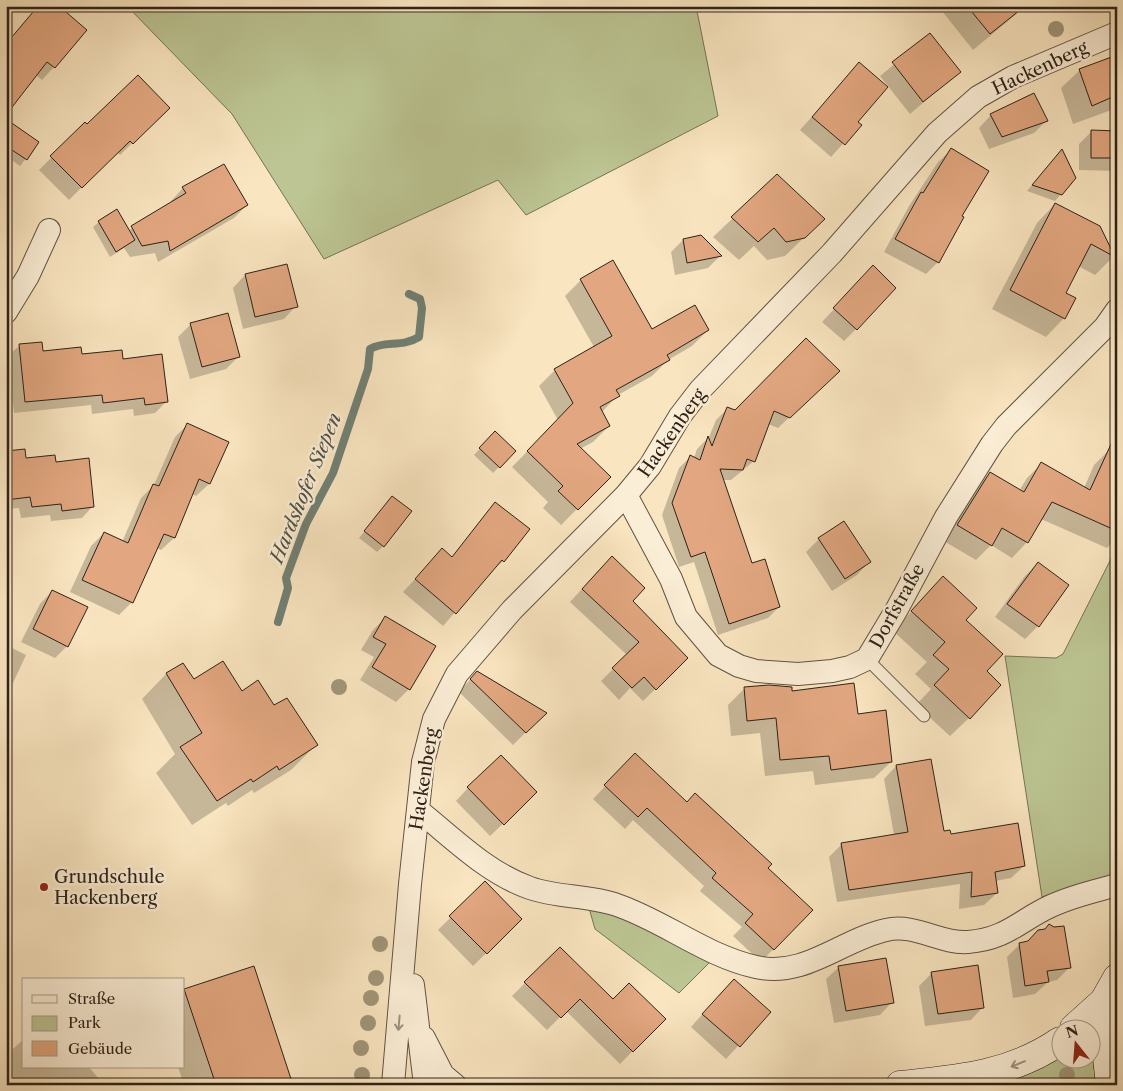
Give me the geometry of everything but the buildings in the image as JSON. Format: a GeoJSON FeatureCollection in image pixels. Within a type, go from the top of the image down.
{"type":"FeatureCollection","features":[{"type":"Feature","properties":{"kind":"street","name":"Hackenberg"},"geometry":{"type":"LineString","coordinates":[[393,1085],[406,922],[428,737],[443,699],[457,674],[512,610],[626,495],[650,466],[680,416],[700,390],[832,253],[919,152],[951,120],[978,97],[1013,77],[1117,33]]}},
{"type":"Feature","properties":{"kind":"street"},"geometry":{"type":"LineString","coordinates":[[6,312],[28,276],[48,230]]}},
{"type":"Feature","properties":{"kind":"street","name":"Dorfstraße"},"geometry":{"type":"LineString","coordinates":[[626,495],[671,579],[686,617],[718,655],[739,666],[776,673],[819,673],[850,667],[866,659],[897,609],[946,517],[992,444],[1006,426],[1105,327],[1117,310]]}},
{"type":"Feature","properties":{"kind":"street"},"geometry":{"type":"LineString","coordinates":[[418,810],[486,865],[511,880],[532,889],[599,899],[617,905],[715,952],[757,968],[793,968],[812,962],[869,935],[888,929],[908,929],[952,942],[968,942],[992,938],[1012,930],[1054,905],[1117,885]]}},
{"type":"Feature","properties":{"kind":"street","name":"Hackenberg"},"geometry":{"type":"LineString","coordinates":[[406,922],[424,1085]]}},
{"type":"Feature","properties":{"kind":"street"},"geometry":{"type":"LineString","coordinates":[[1083,1018],[1110,990]]}},
{"type":"Feature","properties":{"kind":"street"},"geometry":{"type":"LineString","coordinates":[[1110,990],[1103,1018],[1110,1085]]}},
{"type":"Feature","properties":{"kind":"street","name":"Hackenberg"},"geometry":{"type":"LineString","coordinates":[[416,1020],[443,1075],[454,1085]]}},
{"type":"Feature","properties":{"kind":"street"},"geometry":{"type":"LineString","coordinates":[[900,1085],[988,1074],[1032,1059],[1050,1047]]}},
{"type":"Feature","properties":{"kind":"lane"},"geometry":{"type":"LineString","coordinates":[[866,659],[924,716]]}},
{"type":"Feature","properties":{"kind":"green space"},"geometry":{"type":"Polygon","coordinates":[[[127,6],[696,6],[718,116],[526,215],[498,180],[324,259],[232,114],[127,6]]]}},
{"type":"Feature","properties":{"kind":"green space"},"geometry":{"type":"Polygon","coordinates":[[[1117,547],[1117,875],[1042,897],[1005,656],[1056,658],[1063,654],[1117,547]]]}},
{"type":"Feature","properties":{"kind":"green space"},"geometry":{"type":"Polygon","coordinates":[[[589,908],[607,910],[711,961],[679,993],[595,929],[589,908]]]}},
{"type":"Feature","properties":{"kind":"green space"},"geometry":{"type":"Polygon","coordinates":[[[1050,1062],[1050,1068],[1094,1068],[1096,1085],[999,1085],[1036,1070],[1050,1062]]]}},
{"type":"Feature","properties":{"kind":"waterway","name":"Hardshofer Siepen"},"geometry":{"type":"LineString","coordinates":[[278,622],[288,588],[286,578],[306,524],[333,473],[368,369],[370,349],[376,346],[406,342],[419,337],[422,308],[420,299],[409,294]]}},
{"type":"Feature","properties":{"kind":"place","name":"Grundschule Hackenberg"},"geometry":{"type":"Point","coordinates":[44,887]}}]}
